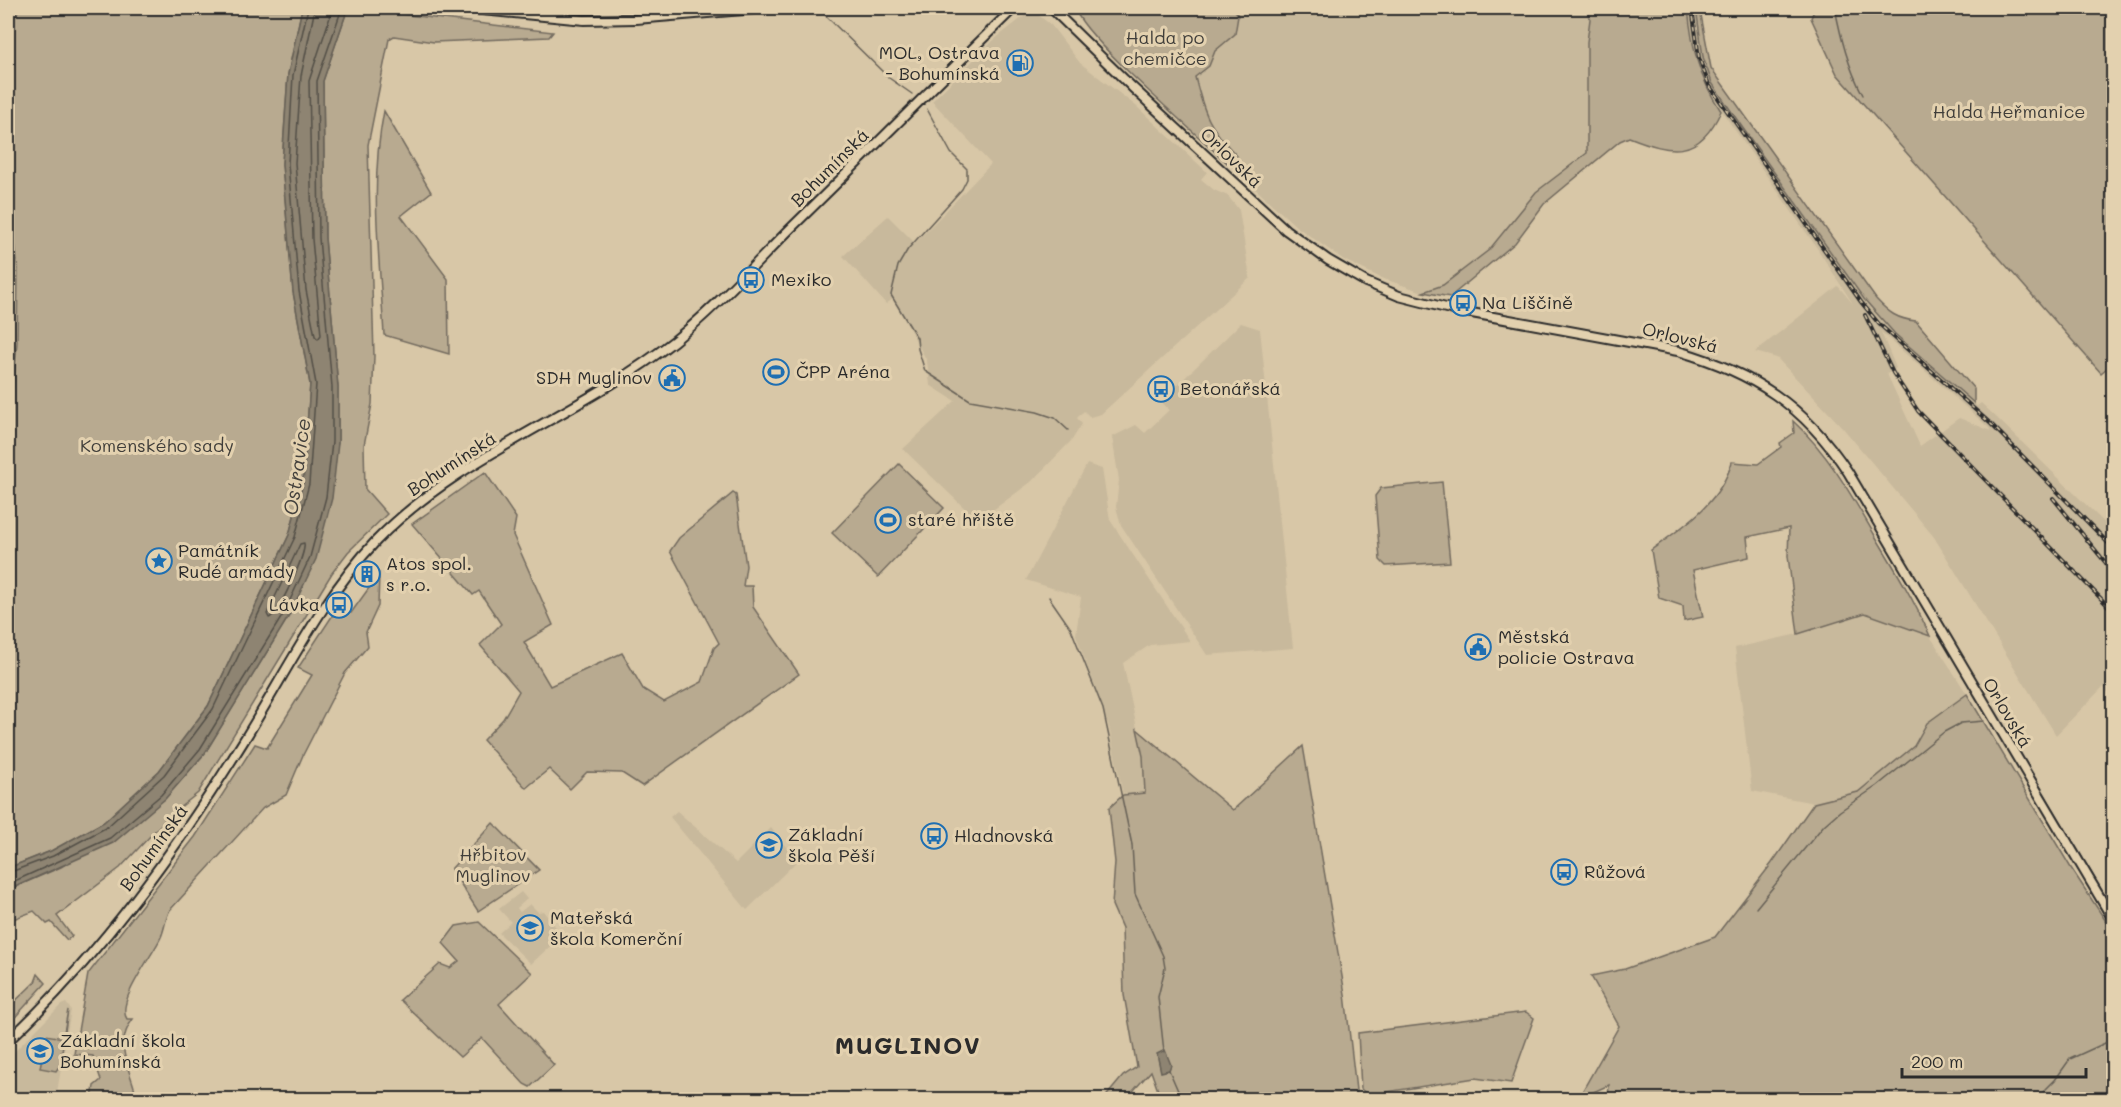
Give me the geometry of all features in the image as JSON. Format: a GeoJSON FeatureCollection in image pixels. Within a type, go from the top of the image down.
{"type":"FeatureCollection","features":[{"type":"Feature","properties":{"kind":"main road"},"geometry":{"type":"LineString","coordinates":[[462,8],[584,20],[654,18],[767,8]]}},
{"type":"Feature","properties":{"kind":"main road"},"geometry":{"type":"LineString","coordinates":[[1001,20],[1004,8]]}},
{"type":"Feature","properties":{"kind":"main road","name":"Bohumínská"},"geometry":{"type":"LineString","coordinates":[[8,1041],[67,981],[128,909],[174,848],[214,789],[338,589],[375,542],[412,506],[440,487],[610,387],[676,339],[1014,8]]}},
{"type":"Feature","properties":{"kind":"main road","name":"Orlovská"},"geometry":{"type":"LineString","coordinates":[[1051,8],[1132,87],[1286,230],[1328,261],[1366,282],[1399,296],[1450,309],[1687,353],[1747,375],[1786,401],[1831,447],[1854,481],[2114,921]]}},
{"type":"Feature","properties":{"kind":"shaded area"},"geometry":{"type":"Polygon","coordinates":[[[1234,8],[1587,8],[1590,19],[1587,42],[1587,153],[1567,168],[1489,250],[1443,285],[1423,292],[1381,278],[1344,260],[1297,227],[1227,163],[1237,156],[1215,133],[1205,116],[1195,77],[1209,66],[1215,51],[1226,42],[1238,16],[1234,8]]]}},
{"type":"Feature","properties":{"kind":"shaded area"},"geometry":{"type":"Polygon","coordinates":[[[1688,8],[1696,8],[1703,57],[1864,299],[1895,334],[1977,406],[1981,403],[2113,531],[2113,698],[2103,687],[2056,735],[1934,537],[1843,428],[1777,358],[1755,352],[1838,286],[1853,304],[1817,248],[1705,87],[1695,59],[1688,8]],[[1881,332],[1896,368],[1887,374],[1920,446],[1959,418],[1991,431],[1881,332]]]}},
{"type":"Feature","properties":{"kind":"shaded area"},"geometry":{"type":"Polygon","coordinates":[[[1032,10],[1051,25],[1080,63],[1136,106],[1207,172],[1201,179],[1214,190],[1228,196],[1239,210],[1250,278],[1101,414],[1090,417],[1084,411],[1077,418],[1082,424],[1072,440],[1031,482],[978,521],[903,449],[955,401],[930,385],[927,361],[893,299],[886,304],[843,256],[888,216],[915,243],[991,164],[932,101],[995,39],[1032,10]]]}},
{"type":"Feature","properties":{"kind":"shaded area"},"geometry":{"type":"Polygon","coordinates":[[[1241,323],[1260,329],[1293,648],[1207,655],[1121,525],[1116,507],[1119,480],[1112,437],[1136,425],[1145,433],[1169,410],[1161,401],[1241,323]]]}},
{"type":"Feature","properties":{"kind":"shaded area"},"geometry":{"type":"Polygon","coordinates":[[[1087,464],[1102,469],[1110,520],[1190,641],[1150,645],[1123,663],[1143,756],[1145,793],[1123,795],[1109,727],[1076,635],[1081,597],[1026,580],[1087,464]]]}},
{"type":"Feature","properties":{"kind":"shaded area"},"geometry":{"type":"Polygon","coordinates":[[[1865,613],[1930,636],[1967,694],[1927,723],[1914,746],[1858,792],[1814,803],[1752,791],[1735,648],[1798,634],[1865,613]]]}},
{"type":"Feature","properties":{"kind":"shaded area","name":"Základní škola Pěší"},"geometry":{"type":"Polygon","coordinates":[[[677,811],[736,863],[771,828],[797,861],[747,910],[670,817],[677,811]]]}},
{"type":"Feature","properties":{"kind":"shaded area","name":"Mateřská škola Komerční"},"geometry":{"type":"Polygon","coordinates":[[[521,892],[527,899],[517,908],[520,912],[530,904],[538,912],[543,911],[562,935],[531,964],[499,933],[511,922],[499,909],[521,892]]]}},
{"type":"Feature","properties":{"kind":"shaded area","name":"Základní škola Bohumínská"},"geometry":{"type":"Polygon","coordinates":[[[66,1003],[71,1010],[56,1098],[8,1100],[8,1058],[61,1005],[66,1003]]]}},
{"type":"Feature","properties":{"kind":"green space","name":"Komenského sady"},"geometry":{"type":"Polygon","coordinates":[[[20,8],[302,8],[288,74],[282,164],[293,292],[310,384],[303,483],[289,535],[208,706],[159,771],[104,822],[51,851],[8,868],[8,441],[17,342],[18,271],[8,175],[8,25],[20,8]]]}},
{"type":"Feature","properties":{"kind":"green space"},"geometry":{"type":"Polygon","coordinates":[[[348,8],[553,32],[549,37],[434,42],[394,36],[389,39],[368,145],[374,356],[372,404],[364,445],[365,489],[387,514],[348,552],[332,573],[198,793],[169,816],[120,868],[57,916],[72,936],[67,940],[51,922],[47,924],[34,911],[8,921],[8,890],[61,867],[165,799],[205,753],[289,616],[338,443],[338,387],[325,238],[323,81],[348,8]]]}},
{"type":"Feature","properties":{"kind":"green space","name":"Halda po chemičce"},"geometry":{"type":"Polygon","coordinates":[[[1075,8],[1234,8],[1238,16],[1235,34],[1215,51],[1209,66],[1195,77],[1209,120],[1237,156],[1227,163],[1118,62],[1097,40],[1075,8]]]}},
{"type":"Feature","properties":{"kind":"green space"},"geometry":{"type":"Polygon","coordinates":[[[1587,8],[1688,8],[1697,61],[1707,86],[1721,111],[1712,127],[1694,145],[1683,148],[1658,147],[1629,137],[1620,141],[1544,204],[1515,243],[1450,297],[1423,292],[1443,285],[1489,250],[1536,192],[1587,153],[1587,42],[1590,19],[1587,8]]]}},
{"type":"Feature","properties":{"kind":"green space"},"geometry":{"type":"Polygon","coordinates":[[[1696,8],[1701,15],[1711,68],[1876,299],[1894,314],[1916,321],[1974,389],[1974,403],[1895,334],[1864,299],[1742,127],[1712,83],[1703,57],[1696,8]]]}},
{"type":"Feature","properties":{"kind":"green space","name":"Halda Heřmanice"},"geometry":{"type":"Polygon","coordinates":[[[1815,8],[2113,8],[2113,363],[2101,373],[1837,74],[1811,18],[1815,8]]]}},
{"type":"Feature","properties":{"kind":"green space"},"geometry":{"type":"Polygon","coordinates":[[[384,111],[431,192],[401,216],[448,279],[449,354],[384,335],[376,194],[384,111]]]}},
{"type":"Feature","properties":{"kind":"green space"},"geometry":{"type":"Polygon","coordinates":[[[1793,421],[1817,446],[1847,489],[1903,584],[1930,636],[1865,613],[1798,634],[1788,556],[1789,528],[1747,537],[1749,557],[1693,570],[1703,617],[1684,621],[1683,606],[1659,598],[1651,550],[1710,502],[1719,490],[1732,462],[1758,464],[1781,447],[1780,443],[1794,433],[1793,421]]]}},
{"type":"Feature","properties":{"kind":"green space","name":"staré hřiště"},"geometry":{"type":"Polygon","coordinates":[[[899,464],[944,508],[878,577],[832,533],[899,464]]]}},
{"type":"Feature","properties":{"kind":"green space"},"geometry":{"type":"Polygon","coordinates":[[[485,472],[516,518],[513,535],[553,625],[524,642],[550,686],[622,653],[643,689],[664,702],[702,682],[714,648],[719,643],[670,551],[679,538],[733,493],[736,495],[746,566],[743,586],[752,586],[753,607],[799,674],[642,786],[622,773],[587,772],[570,789],[549,769],[526,788],[483,740],[503,719],[519,691],[480,645],[501,624],[479,591],[473,595],[412,524],[485,472]]]}},
{"type":"Feature","properties":{"kind":"green space"},"geometry":{"type":"Polygon","coordinates":[[[1442,482],[1450,562],[1386,566],[1380,560],[1375,496],[1381,488],[1442,482]]]}},
{"type":"Feature","properties":{"kind":"green space"},"geometry":{"type":"Polygon","coordinates":[[[379,574],[378,606],[366,632],[368,646],[345,673],[303,755],[286,795],[263,808],[170,910],[161,937],[131,990],[125,1011],[127,1019],[133,1019],[124,1039],[124,1049],[137,1099],[92,1099],[94,1086],[101,1080],[93,1056],[74,1054],[88,974],[195,837],[255,744],[267,748],[312,675],[298,668],[342,601],[351,613],[379,574]]]}},
{"type":"Feature","properties":{"kind":"green space"},"geometry":{"type":"Polygon","coordinates":[[[1967,694],[2071,868],[2113,932],[2113,1099],[1608,1099],[1609,1085],[1578,1099],[1619,1026],[1591,976],[1625,969],[1715,937],[1772,863],[1814,803],[1858,792],[1914,746],[1927,723],[1967,694]]]}},
{"type":"Feature","properties":{"kind":"green space"},"geometry":{"type":"Polygon","coordinates":[[[1137,729],[1233,810],[1303,746],[1345,994],[1357,1099],[1161,1099],[1151,1071],[1126,1099],[1103,1100],[1123,1076],[1137,1067],[1124,995],[1122,928],[1112,905],[1115,862],[1109,808],[1123,795],[1145,793],[1143,756],[1137,729]]]}},
{"type":"Feature","properties":{"kind":"green space","name":"Hřbitov Muglinov"},"geometry":{"type":"Polygon","coordinates":[[[493,823],[539,870],[478,911],[451,869],[493,823]]]}},
{"type":"Feature","properties":{"kind":"green space"},"geometry":{"type":"Polygon","coordinates":[[[479,922],[532,973],[499,1004],[554,1065],[530,1087],[524,1084],[482,1038],[460,1057],[400,1000],[440,964],[450,968],[459,961],[443,943],[456,926],[479,922]]]}},
{"type":"Feature","properties":{"kind":"green space"},"geometry":{"type":"Polygon","coordinates":[[[38,974],[46,983],[8,1025],[8,1008],[35,982],[38,974]]]}},
{"type":"Feature","properties":{"kind":"green space"},"geometry":{"type":"Polygon","coordinates":[[[68,1010],[60,1065],[56,1071],[40,1068],[46,1035],[63,1038],[68,1010]]]}},
{"type":"Feature","properties":{"kind":"green space"},"geometry":{"type":"Polygon","coordinates":[[[1526,1012],[1534,1018],[1511,1083],[1475,1078],[1368,1095],[1361,1089],[1358,1033],[1526,1012]]]}},
{"type":"Feature","properties":{"kind":"water"},"geometry":{"type":"Polygon","coordinates":[[[302,8],[348,8],[323,81],[325,238],[338,387],[338,443],[332,498],[316,559],[289,616],[205,753],[165,799],[113,843],[8,890],[8,868],[51,851],[104,822],[159,771],[208,706],[289,535],[303,483],[310,384],[293,292],[282,164],[288,74],[302,8]]]}},
{"type":"Feature","properties":{"kind":"water"},"geometry":{"type":"Polygon","coordinates":[[[1165,1050],[1171,1065],[1169,1070],[1161,1072],[1157,1054],[1165,1050]]]}},
{"type":"Feature","properties":{"kind":"waterway"},"geometry":{"type":"LineString","coordinates":[[1835,8],[1853,74],[1863,95]]}},
{"type":"Feature","properties":{"kind":"waterway"},"geometry":{"type":"LineString","coordinates":[[825,15],[889,78],[912,94]]}},
{"type":"Feature","properties":{"kind":"waterway"},"geometry":{"type":"LineString","coordinates":[[927,109],[951,153],[967,169],[967,179],[962,189],[908,249],[898,266],[891,295],[917,338],[925,371],[970,400],[1037,412],[1055,418],[1068,430]]}},
{"type":"Feature","properties":{"kind":"waterway"},"geometry":{"type":"LineString","coordinates":[[1049,597],[1071,629],[1103,709],[1132,845],[1135,894],[1163,956],[1165,968],[1158,997],[1164,1052]]}},
{"type":"Feature","properties":{"kind":"waterway"},"geometry":{"type":"LineString","coordinates":[[1756,908],[1824,825],[1840,811],[1877,786],[1944,732],[1961,723],[1984,721]]}},
{"type":"Feature","properties":{"kind":"waterway"},"geometry":{"type":"LineString","coordinates":[[2002,723],[2104,894]]}},
{"type":"Feature","properties":{"kind":"waterway"},"geometry":{"type":"LineString","coordinates":[[2035,1100],[2055,1080],[2070,1059],[2114,1039]]}},
{"type":"Feature","properties":{"kind":"waterway"},"geometry":{"type":"LineString","coordinates":[[1169,1070],[1182,1100]]}},
{"type":"Feature","properties":{"kind":"railway"},"geometry":{"type":"LineString","coordinates":[[1692,8],[1699,58],[1709,85],[1861,302],[1879,324],[1991,424],[2114,549]]}},
{"type":"Feature","properties":{"kind":"railway"},"geometry":{"type":"LineString","coordinates":[[1865,315],[1893,373],[1918,411],[2114,612]]}},
{"type":"Feature","properties":{"kind":"railway"},"geometry":{"type":"LineString","coordinates":[[2053,498],[2114,573]]}},
{"type":"Feature","properties":{"kind":"place","name":"MOL, Ostrava - Bohumínská"},"geometry":{"type":"Point","coordinates":[1020,63]}},
{"type":"Feature","properties":{"kind":"place","name":"Mexiko"},"geometry":{"type":"Point","coordinates":[751,280]}},
{"type":"Feature","properties":{"kind":"place","name":"Na Liščině"},"geometry":{"type":"Point","coordinates":[1463,303]}},
{"type":"Feature","properties":{"kind":"place","name":"ČPP Aréna"},"geometry":{"type":"Point","coordinates":[776,372]}},
{"type":"Feature","properties":{"kind":"place","name":"SDH Muglinov"},"geometry":{"type":"Point","coordinates":[672,378]}},
{"type":"Feature","properties":{"kind":"place","name":"Betonářská"},"geometry":{"type":"Point","coordinates":[1161,389]}},
{"type":"Feature","properties":{"kind":"place","name":"staré hřiště"},"geometry":{"type":"Point","coordinates":[888,520]}},
{"type":"Feature","properties":{"kind":"place","name":"Památník Rudé armády"},"geometry":{"type":"Point","coordinates":[159,561]}},
{"type":"Feature","properties":{"kind":"place","name":"Atos spol. s r.o."},"geometry":{"type":"Point","coordinates":[367,574]}},
{"type":"Feature","properties":{"kind":"place","name":"Lávka"},"geometry":{"type":"Point","coordinates":[339,605]}},
{"type":"Feature","properties":{"kind":"place","name":"Městská policie Ostrava"},"geometry":{"type":"Point","coordinates":[1478,647]}},
{"type":"Feature","properties":{"kind":"place","name":"Hladnovská"},"geometry":{"type":"Point","coordinates":[934,836]}},
{"type":"Feature","properties":{"kind":"place","name":"Základní škola Pěší"},"geometry":{"type":"Point","coordinates":[769,845]}},
{"type":"Feature","properties":{"kind":"place","name":"Růžová"},"geometry":{"type":"Point","coordinates":[1564,872]}},
{"type":"Feature","properties":{"kind":"place","name":"Mateřská škola Komerční"},"geometry":{"type":"Point","coordinates":[530,928]}},
{"type":"Feature","properties":{"kind":"place","name":"Základní škola Bohumínská"},"geometry":{"type":"Point","coordinates":[40,1051]}},
{"type":"Feature","properties":{"kind":"district","name":"MUGLINOV"},"geometry":{"type":"Point","coordinates":[908,1046]}},
{"type":"Feature","properties":{"kind":"water label","name":"Ostravice"},"geometry":{"type":"Point","coordinates":[297,467]}}]}
